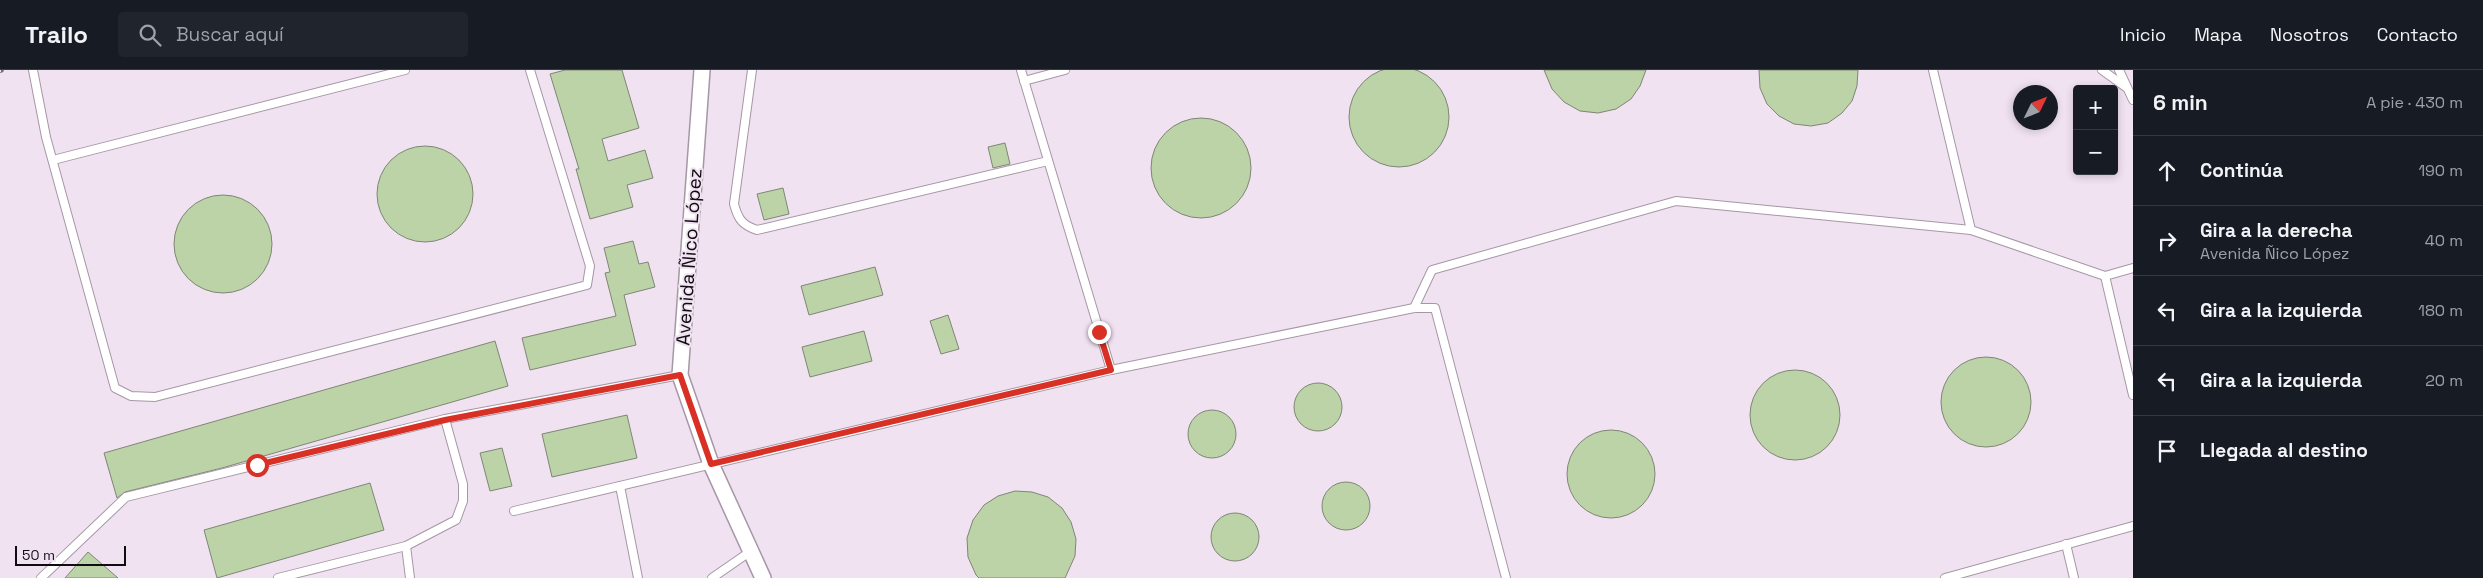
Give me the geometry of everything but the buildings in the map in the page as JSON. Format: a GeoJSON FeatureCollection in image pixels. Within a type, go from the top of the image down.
{"type":"FeatureCollection","features":[{"type":"Feature","properties":{"kind":"street","name":"Avenida Ñico López"},"geometry":{"type":"LineString","coordinates":[[702,70],[680,375],[711,464],[763,578]]}},
{"type":"Feature","properties":{"kind":"lane"},"geometry":{"type":"LineString","coordinates":[[32,70],[53,160],[115,388],[131,396],[155,397],[587,285],[590,266],[530,70]]}},
{"type":"Feature","properties":{"kind":"lane"},"geometry":{"type":"LineString","coordinates":[[53,160],[405,70]]}},
{"type":"Feature","properties":{"kind":"lane"},"geometry":{"type":"LineString","coordinates":[[752,70],[734,204],[737,216],[744,225],[757,230],[1048,161]]}},
{"type":"Feature","properties":{"kind":"lane"},"geometry":{"type":"LineString","coordinates":[[1021,70],[1111,370]]}},
{"type":"Feature","properties":{"kind":"lane"},"geometry":{"type":"LineString","coordinates":[[1024,81],[1065,70]]}},
{"type":"Feature","properties":{"kind":"lane"},"geometry":{"type":"LineString","coordinates":[[1933,70],[1971,230]]}},
{"type":"Feature","properties":{"kind":"lane"},"geometry":{"type":"LineString","coordinates":[[2102,70],[2127,88]]}},
{"type":"Feature","properties":{"kind":"lane"},"geometry":{"type":"LineString","coordinates":[[2119,70],[2133,100]]}},
{"type":"Feature","properties":{"kind":"lane"},"geometry":{"type":"LineString","coordinates":[[1414,308],[1432,270],[1676,201],[1971,230],[2105,276],[2133,268]]}},
{"type":"Feature","properties":{"kind":"lane"},"geometry":{"type":"LineString","coordinates":[[2105,276],[2133,395]]}},
{"type":"Feature","properties":{"kind":"lane"},"geometry":{"type":"LineString","coordinates":[[514,510],[1111,370],[1414,308],[1435,308],[1506,578]]}},
{"type":"Feature","properties":{"kind":"lane"},"geometry":{"type":"LineString","coordinates":[[41,578],[126,497],[445,420],[680,375]]}},
{"type":"Feature","properties":{"kind":"lane"},"geometry":{"type":"LineString","coordinates":[[278,578],[406,546],[456,520],[463,501],[463,484],[445,420]]}},
{"type":"Feature","properties":{"kind":"lane"},"geometry":{"type":"LineString","coordinates":[[620,486],[638,578]]}},
{"type":"Feature","properties":{"kind":"lane"},"geometry":{"type":"LineString","coordinates":[[1945,578],[2133,526]]}},
{"type":"Feature","properties":{"kind":"lane"},"geometry":{"type":"LineString","coordinates":[[2066,544],[2074,578]]}},
{"type":"Feature","properties":{"kind":"lane"},"geometry":{"type":"LineString","coordinates":[[406,546],[410,578]]}},
{"type":"Feature","properties":{"kind":"lane"},"geometry":{"type":"LineString","coordinates":[[712,578],[751,551]]}},
{"type":"Feature","properties":{"kind":"route"},"geometry":{"type":"LineString","coordinates":[[257,465],[445,420],[680,375],[711,464],[1111,370],[1099,332]]}}]}
